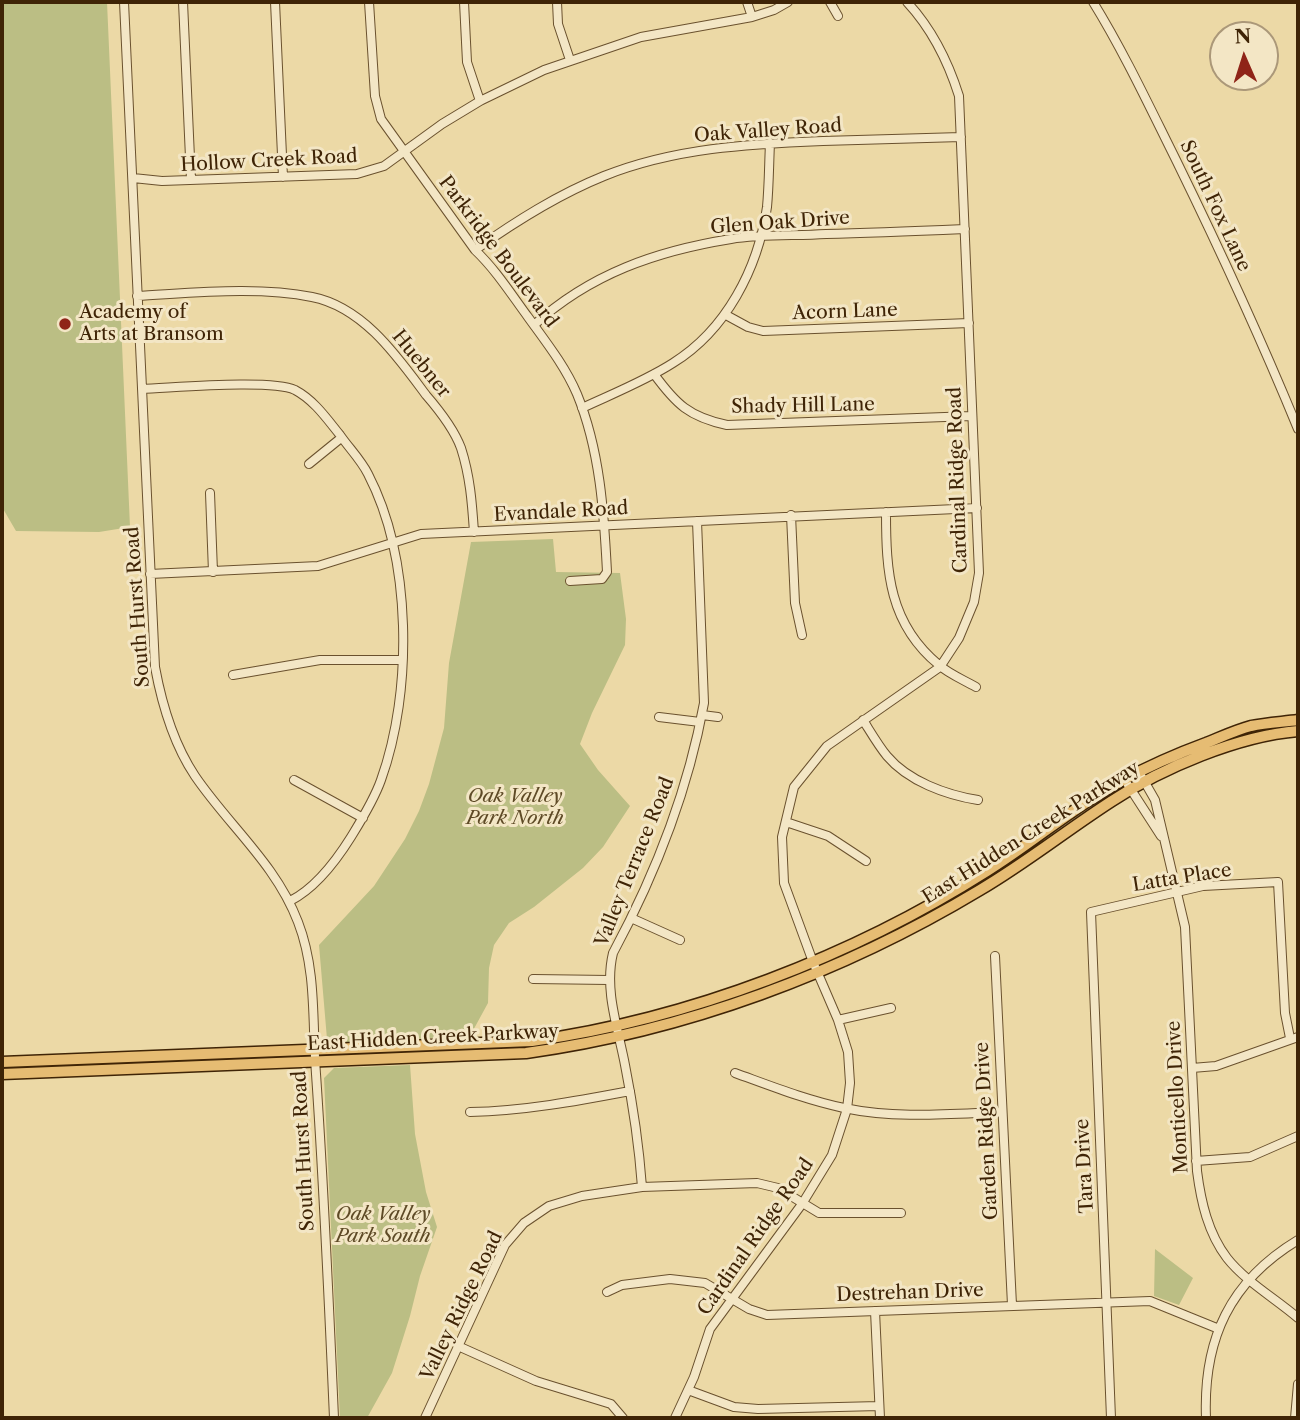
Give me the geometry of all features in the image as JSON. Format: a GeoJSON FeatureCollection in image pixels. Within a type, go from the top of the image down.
{"type":"FeatureCollection","features":[{"type":"Feature","properties":{"kind":"main road","name":"East Hidden Creek Parkway"},"geometry":{"type":"LineString","coordinates":[[815,967],[884,943],[980,890],[1131,790],[1142,777],[1166,759],[1250,726],[1298,720]]}},
{"type":"Feature","properties":{"kind":"main road","name":"East Hidden Creek Parkway"},"geometry":{"type":"LineString","coordinates":[[2,1062],[532,1041],[618,1030],[730,1006],[815,967],[987,871],[1124,779],[1164,772],[1220,750],[1277,733],[1298,731]]}},
{"type":"Feature","properties":{"kind":"main road","name":"East Hidden Creek Parkway"},"geometry":{"type":"LineString","coordinates":[[2,1074],[526,1054],[568,1048],[618,1030]]}},
{"type":"Feature","properties":{"kind":"street","name":"South Hurst Road"},"geometry":{"type":"LineString","coordinates":[[124,2],[155,667],[169,723],[194,774],[258,852],[290,901],[301,928],[310,963],[324,1186],[334,1418]]}},
{"type":"Feature","properties":{"kind":"street"},"geometry":{"type":"LineString","coordinates":[[183,2],[191,180]]}},
{"type":"Feature","properties":{"kind":"street"},"geometry":{"type":"LineString","coordinates":[[275,2],[284,177]]}},
{"type":"Feature","properties":{"kind":"street","name":"Parkridge Boulevard"},"geometry":{"type":"LineString","coordinates":[[369,2],[375,96],[381,118],[403,153],[556,354],[582,408],[599,476],[607,572],[602,579],[570,581]]}},
{"type":"Feature","properties":{"kind":"street"},"geometry":{"type":"LineString","coordinates":[[464,2],[467,62],[480,101]]}},
{"type":"Feature","properties":{"kind":"street"},"geometry":{"type":"LineString","coordinates":[[557,2],[558,24],[570,60]]}},
{"type":"Feature","properties":{"kind":"street"},"geometry":{"type":"LineString","coordinates":[[747,2],[752,17]]}},
{"type":"Feature","properties":{"kind":"street","name":"Hollow Creek Road"},"geometry":{"type":"LineString","coordinates":[[133,178],[162,181],[370,171],[384,166],[442,124],[480,101],[570,60],[641,37],[752,17],[788,2]]}},
{"type":"Feature","properties":{"kind":"street"},"geometry":{"type":"LineString","coordinates":[[830,2],[838,16]]}},
{"type":"Feature","properties":{"kind":"street","name":"Cardinal Ridge Road"},"geometry":{"type":"LineString","coordinates":[[675,1418],[710,1329],[802,1204],[832,1155],[847,1109],[850,1083],[848,1052],[784,883],[782,837],[794,788],[803,773],[827,746],[940,667],[959,638],[974,602],[979,573],[959,96],[949,65],[920,16],[907,2]]}},
{"type":"Feature","properties":{"kind":"street","name":"South Fox Lane"},"geometry":{"type":"LineString","coordinates":[[1093,2],[1131,68],[1203,217],[1298,429]]}},
{"type":"Feature","properties":{"kind":"street","name":"Oak Valley Road"},"geometry":{"type":"LineString","coordinates":[[475,250],[529,212],[606,176],[649,161],[702,149],[770,143],[961,136]]}},
{"type":"Feature","properties":{"kind":"street"},"geometry":{"type":"LineString","coordinates":[[582,408],[654,374],[691,351],[726,315],[749,273],[760,237],[766,208],[770,143]]}},
{"type":"Feature","properties":{"kind":"street","name":"Glen Oak Drive"},"geometry":{"type":"LineString","coordinates":[[534,325],[557,303],[591,282],[647,258],[733,239],[965,229]]}},
{"type":"Feature","properties":{"kind":"street","name":"Huebner"},"geometry":{"type":"LineString","coordinates":[[137,296],[273,292],[315,297],[342,309],[368,327],[391,348],[438,410],[460,445],[471,486],[474,532]]}},
{"type":"Feature","properties":{"kind":"street","name":"Acorn Lane"},"geometry":{"type":"LineString","coordinates":[[726,315],[748,327],[763,331],[969,323]]}},
{"type":"Feature","properties":{"kind":"street","name":"Shady Hill Lane"},"geometry":{"type":"LineString","coordinates":[[654,374],[669,395],[686,411],[705,420],[727,425],[972,416]]}},
{"type":"Feature","properties":{"kind":"street"},"geometry":{"type":"LineString","coordinates":[[142,389],[268,385],[294,390],[313,402],[367,472],[393,542],[401,595],[402,660],[393,738],[380,781],[363,818],[342,852],[310,890],[290,901]]}},
{"type":"Feature","properties":{"kind":"street"},"geometry":{"type":"LineString","coordinates":[[309,464],[341,438]]}},
{"type":"Feature","properties":{"kind":"street"},"geometry":{"type":"LineString","coordinates":[[210,492],[213,572]]}},
{"type":"Feature","properties":{"kind":"street","name":"Evandale Road"},"geometry":{"type":"LineString","coordinates":[[150,574],[318,566],[421,534],[977,508]]}},
{"type":"Feature","properties":{"kind":"street"},"geometry":{"type":"LineString","coordinates":[[886,512],[886,563],[895,601],[915,638],[940,667],[976,687]]}},
{"type":"Feature","properties":{"kind":"street"},"geometry":{"type":"LineString","coordinates":[[791,515],[795,603],[802,635]]}},
{"type":"Feature","properties":{"kind":"street","name":"Valley Terrace Road"},"geometry":{"type":"LineString","coordinates":[[642,1187],[630,1091],[609,980],[613,953],[674,819],[693,761],[704,703],[697,521]]}},
{"type":"Feature","properties":{"kind":"street"},"geometry":{"type":"LineString","coordinates":[[233,675],[320,660],[402,660]]}},
{"type":"Feature","properties":{"kind":"street"},"geometry":{"type":"LineString","coordinates":[[659,717],[718,717]]}},
{"type":"Feature","properties":{"kind":"street"},"geometry":{"type":"LineString","coordinates":[[863,720],[888,757],[914,777],[944,793],[978,800]]}},
{"type":"Feature","properties":{"kind":"street","name":"Monticello Drive"},"geometry":{"type":"LineString","coordinates":[[1142,777],[1155,800],[1185,927],[1196,1161],[1201,1200],[1211,1229],[1228,1258],[1298,1318]]}},
{"type":"Feature","properties":{"kind":"street","name":"Monticello Drive"},"geometry":{"type":"LineString","coordinates":[[1124,779],[1163,838]]}},
{"type":"Feature","properties":{"kind":"street"},"geometry":{"type":"LineString","coordinates":[[294,780],[363,818]]}},
{"type":"Feature","properties":{"kind":"street"},"geometry":{"type":"LineString","coordinates":[[786,822],[828,835],[866,861]]}},
{"type":"Feature","properties":{"kind":"street","name":"Latta Place"},"geometry":{"type":"LineString","coordinates":[[1091,912],[1203,886],[1278,882],[1285,1013],[1294,1037]]}},
{"type":"Feature","properties":{"kind":"street","name":"Tara Drive"},"geometry":{"type":"LineString","coordinates":[[1091,912],[1111,1418]]}},
{"type":"Feature","properties":{"kind":"street"},"geometry":{"type":"LineString","coordinates":[[631,918],[680,940]]}},
{"type":"Feature","properties":{"kind":"street","name":"Garden Ridge Drive"},"geometry":{"type":"LineString","coordinates":[[995,956],[1012,1305]]}},
{"type":"Feature","properties":{"kind":"street"},"geometry":{"type":"LineString","coordinates":[[533,979],[609,980]]}},
{"type":"Feature","properties":{"kind":"street"},"geometry":{"type":"LineString","coordinates":[[838,1020],[891,1008]]}},
{"type":"Feature","properties":{"kind":"street"},"geometry":{"type":"LineString","coordinates":[[1192,1068],[1216,1066],[1294,1037]]}},
{"type":"Feature","properties":{"kind":"street"},"geometry":{"type":"LineString","coordinates":[[735,1073],[810,1100],[847,1109],[922,1115],[1001,1112]]}},
{"type":"Feature","properties":{"kind":"street"},"geometry":{"type":"LineString","coordinates":[[470,1112],[500,1112],[630,1091]]}},
{"type":"Feature","properties":{"kind":"street"},"geometry":{"type":"LineString","coordinates":[[1196,1161],[1251,1157],[1298,1136]]}},
{"type":"Feature","properties":{"kind":"street","name":"Valley Ridge Road"},"geometry":{"type":"LineString","coordinates":[[425,1418],[505,1245],[524,1223],[549,1206],[571,1199],[642,1187],[757,1183],[778,1188],[819,1213],[901,1213]]}},
{"type":"Feature","properties":{"kind":"street"},"geometry":{"type":"LineString","coordinates":[[1206,1418],[1205,1391],[1211,1356],[1233,1298],[1250,1278],[1280,1251],[1298,1240]]}},
{"type":"Feature","properties":{"kind":"street","name":"Destrehan Drive"},"geometry":{"type":"LineString","coordinates":[[607,1292],[622,1285],[670,1279],[705,1283],[749,1309],[767,1315],[1150,1301],[1219,1329]]}},
{"type":"Feature","properties":{"kind":"street"},"geometry":{"type":"LineString","coordinates":[[876,1311],[880,1418]]}},
{"type":"Feature","properties":{"kind":"street"},"geometry":{"type":"LineString","coordinates":[[458,1346],[536,1381],[611,1404],[623,1418]]}},
{"type":"Feature","properties":{"kind":"street"},"geometry":{"type":"LineString","coordinates":[[1296,1418],[1298,1384]]}},
{"type":"Feature","properties":{"kind":"street"},"geometry":{"type":"LineString","coordinates":[[688,1390],[734,1407],[781,1413],[879,1406]]}},
{"type":"Feature","properties":{"kind":"green space"},"geometry":{"type":"Polygon","coordinates":[[[2,2],[107,2],[130,527],[99,532],[16,531],[2,507],[2,2]]]}},
{"type":"Feature","properties":{"kind":"green space","name":"Oak Valley Park North"},"geometry":{"type":"Polygon","coordinates":[[[553,539],[556,572],[620,573],[626,619],[625,645],[580,744],[598,770],[630,806],[603,847],[583,868],[509,923],[494,945],[489,968],[488,1003],[470,1036],[334,1043],[327,1039],[319,945],[374,886],[405,839],[419,811],[444,728],[449,663],[471,542],[553,539]]]}},
{"type":"Feature","properties":{"kind":"green space","name":"Oak Valley Park South"},"geometry":{"type":"Polygon","coordinates":[[[410,1065],[415,1134],[426,1192],[437,1227],[392,1373],[367,1418],[340,1418],[324,1078],[334,1068],[410,1065]]]}},
{"type":"Feature","properties":{"kind":"green space"},"geometry":{"type":"Polygon","coordinates":[[[1155,1249],[1193,1278],[1179,1305],[1154,1296],[1155,1249]]]}},
{"type":"Feature","properties":{"kind":"place","name":"Academy of Arts at Bransom"},"geometry":{"type":"Point","coordinates":[65,324]}}]}
